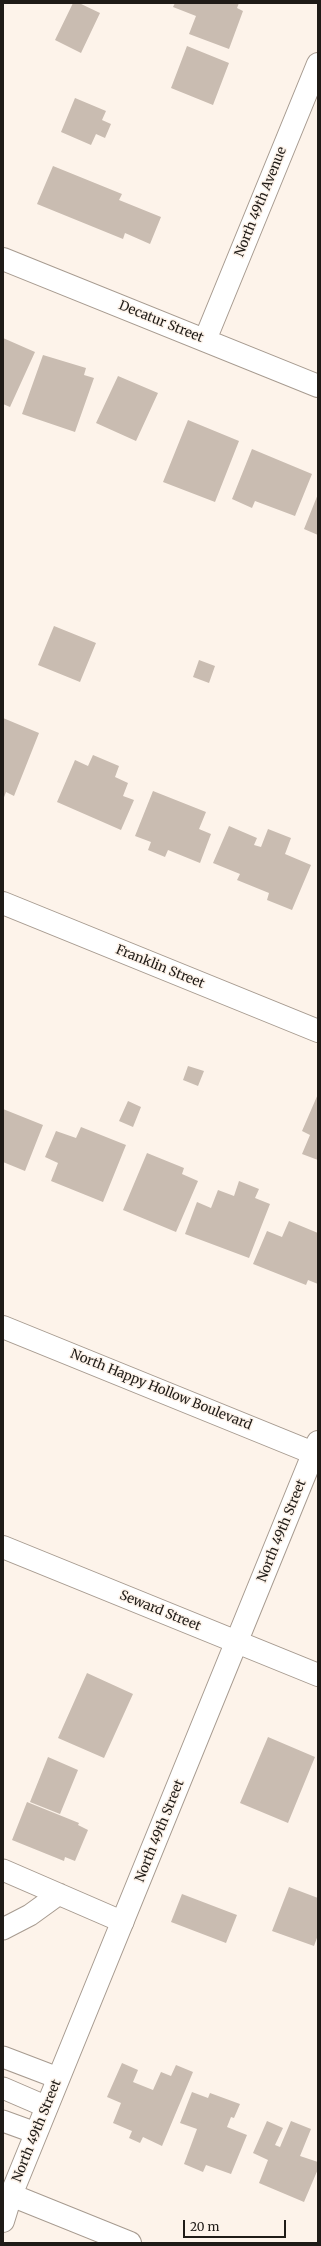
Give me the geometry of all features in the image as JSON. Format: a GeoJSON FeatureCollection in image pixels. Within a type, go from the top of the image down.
{"type":"FeatureCollection","features":[{"type":"Feature","properties":{"kind":"street","name":"North 49th Avenue"},"geometry":{"type":"LineString","coordinates":[[205,340],[318,64]]}},
{"type":"Feature","properties":{"kind":"street","name":"Decatur Street"},"geometry":{"type":"LineString","coordinates":[[3,259],[318,386]]}},
{"type":"Feature","properties":{"kind":"street","name":"Franklin Street"},"geometry":{"type":"LineString","coordinates":[[3,903],[318,1031]]}},
{"type":"Feature","properties":{"kind":"street","name":"North Happy Hollow Boulevard"},"geometry":{"type":"LineString","coordinates":[[3,1326],[316,1450]]}},
{"type":"Feature","properties":{"kind":"street","name":"North 49th Street"},"geometry":{"type":"LineString","coordinates":[[3,2222],[11,2195],[58,2078],[316,1450]]}},
{"type":"Feature","properties":{"kind":"street","name":"Seward Street"},"geometry":{"type":"LineString","coordinates":[[3,1547],[318,1675]]}},
{"type":"Feature","properties":{"kind":"street"},"geometry":{"type":"LineString","coordinates":[[11,2195],[130,2243]]}},
{"type":"Feature","properties":{"kind":"lane"},"geometry":{"type":"LineString","coordinates":[[3,1870],[123,1922]]}},
{"type":"Feature","properties":{"kind":"lane"},"geometry":{"type":"LineString","coordinates":[[3,1929],[30,1915],[59,1894]]}},
{"type":"Feature","properties":{"kind":"lane"},"geometry":{"type":"LineString","coordinates":[[3,2057],[58,2078]]}},
{"type":"Feature","properties":{"kind":"lane"},"geometry":{"type":"LineString","coordinates":[[3,2088],[47,2107]]}},
{"type":"Feature","properties":{"kind":"lane"},"geometry":{"type":"LineString","coordinates":[[3,2121],[36,2133]]}},
{"type":"Feature","properties":{"kind":"building"},"geometry":{"type":"Polygon","coordinates":[[[73,3],[79,3],[100,13],[81,53],[55,40],[73,3]]]}},
{"type":"Feature","properties":{"kind":"building"},"geometry":{"type":"Polygon","coordinates":[[[175,3],[239,3],[237,8],[243,11],[229,49],[189,34],[196,16],[173,7],[175,3]]]}},
{"type":"Feature","properties":{"kind":"building"},"geometry":{"type":"Polygon","coordinates":[[[187,46],[229,63],[213,105],[171,88],[187,46]]]}},
{"type":"Feature","properties":{"kind":"building"},"geometry":{"type":"Polygon","coordinates":[[[75,98],[106,111],[102,120],[111,124],[105,138],[96,134],[91,145],[61,132],[75,98]]]}},
{"type":"Feature","properties":{"kind":"building"},"geometry":{"type":"Polygon","coordinates":[[[53,166],[122,194],[119,200],[161,217],[150,244],[125,233],[123,239],[37,204],[53,166]]]}},
{"type":"Feature","properties":{"kind":"building"},"geometry":{"type":"Polygon","coordinates":[[[3,338],[35,352],[10,407],[3,404],[3,338]]]}},
{"type":"Feature","properties":{"kind":"building"},"geometry":{"type":"Polygon","coordinates":[[[43,355],[86,368],[84,375],[94,378],[75,432],[22,414],[43,355]]]}},
{"type":"Feature","properties":{"kind":"building"},"geometry":{"type":"Polygon","coordinates":[[[118,376],[158,393],[136,441],[96,423],[118,376]]]}},
{"type":"Feature","properties":{"kind":"building"},"geometry":{"type":"Polygon","coordinates":[[[188,420],[239,441],[215,502],[163,482],[188,420]]]}},
{"type":"Feature","properties":{"kind":"building"},"geometry":{"type":"Polygon","coordinates":[[[252,449],[312,474],[295,516],[255,501],[252,508],[232,499],[252,449]]]}},
{"type":"Feature","properties":{"kind":"building"},"geometry":{"type":"Polygon","coordinates":[[[318,494],[318,535],[304,529],[318,494]]]}},
{"type":"Feature","properties":{"kind":"building"},"geometry":{"type":"Polygon","coordinates":[[[54,626],[96,643],[80,682],[38,665],[54,626]]]}},
{"type":"Feature","properties":{"kind":"building"},"geometry":{"type":"Polygon","coordinates":[[[199,660],[215,666],[209,683],[193,677],[199,660]]]}},
{"type":"Feature","properties":{"kind":"building"},"geometry":{"type":"Polygon","coordinates":[[[3,718],[39,733],[14,796],[6,792],[3,800],[3,718]]]}},
{"type":"Feature","properties":{"kind":"building"},"geometry":{"type":"Polygon","coordinates":[[[93,755],[119,766],[115,777],[128,783],[123,796],[134,800],[121,830],[57,802],[75,760],[88,766],[93,755]]]}},
{"type":"Feature","properties":{"kind":"building"},"geometry":{"type":"Polygon","coordinates":[[[153,791],[206,812],[199,829],[211,834],[200,863],[168,850],[165,857],[148,850],[151,842],[135,836],[153,791]]]}},
{"type":"Feature","properties":{"kind":"building"},"geometry":{"type":"Polygon","coordinates":[[[229,826],[257,838],[254,845],[261,847],[268,829],[291,838],[285,854],[311,865],[292,910],[267,900],[269,893],[237,880],[240,874],[213,863],[229,826]]]}},
{"type":"Feature","properties":{"kind":"building"},"geometry":{"type":"Polygon","coordinates":[[[188,1066],[204,1071],[198,1086],[183,1080],[188,1066]]]}},
{"type":"Feature","properties":{"kind":"building"},"geometry":{"type":"Polygon","coordinates":[[[318,1094],[318,1160],[302,1154],[310,1135],[302,1131],[318,1094]]]}},
{"type":"Feature","properties":{"kind":"building"},"geometry":{"type":"Polygon","coordinates":[[[128,1101],[141,1107],[133,1127],[119,1121],[128,1101]]]}},
{"type":"Feature","properties":{"kind":"building"},"geometry":{"type":"Polygon","coordinates":[[[3,1109],[43,1125],[25,1171],[3,1162],[3,1109]]]}},
{"type":"Feature","properties":{"kind":"building"},"geometry":{"type":"Polygon","coordinates":[[[81,1127],[126,1145],[103,1202],[51,1181],[58,1163],[45,1157],[56,1131],[76,1138],[81,1127]]]}},
{"type":"Feature","properties":{"kind":"building"},"geometry":{"type":"Polygon","coordinates":[[[147,1153],[184,1168],[182,1174],[198,1181],[176,1232],[123,1210],[147,1153]]]}},
{"type":"Feature","properties":{"kind":"building"},"geometry":{"type":"Polygon","coordinates":[[[239,1181],[259,1189],[255,1198],[270,1204],[249,1258],[185,1234],[197,1202],[211,1208],[218,1190],[234,1196],[239,1181]]]}},
{"type":"Feature","properties":{"kind":"building"},"geometry":{"type":"Polygon","coordinates":[[[289,1221],[318,1233],[318,1284],[308,1280],[306,1285],[253,1264],[267,1231],[282,1237],[289,1221]]]}},
{"type":"Feature","properties":{"kind":"building"},"geometry":{"type":"Polygon","coordinates":[[[87,1673],[133,1694],[104,1758],[58,1738],[87,1673]]]}},
{"type":"Feature","properties":{"kind":"building"},"geometry":{"type":"Polygon","coordinates":[[[268,1737],[315,1757],[288,1823],[240,1803],[268,1737]]]}},
{"type":"Feature","properties":{"kind":"building"},"geometry":{"type":"Polygon","coordinates":[[[48,1757],[78,1770],[60,1814],[30,1802],[48,1757]]]}},
{"type":"Feature","properties":{"kind":"building"},"geometry":{"type":"Polygon","coordinates":[[[27,1802],[79,1823],[78,1825],[88,1830],[75,1861],[65,1857],[64,1861],[12,1840],[27,1802]]]}},
{"type":"Feature","properties":{"kind":"building"},"geometry":{"type":"Polygon","coordinates":[[[289,1887],[318,1898],[318,1935],[314,1946],[272,1931],[289,1887]]]}},
{"type":"Feature","properties":{"kind":"building"},"geometry":{"type":"Polygon","coordinates":[[[182,1894],[237,1915],[226,1943],[171,1922],[182,1894]]]}},
{"type":"Feature","properties":{"kind":"building"},"geometry":{"type":"Polygon","coordinates":[[[122,2063],[138,2070],[133,2082],[153,2090],[161,2072],[171,2076],[176,2065],[193,2072],[162,2146],[143,2137],[140,2143],[129,2138],[132,2131],[113,2123],[121,2103],[107,2097],[122,2063]]]}},
{"type":"Feature","properties":{"kind":"building"},"geometry":{"type":"Polygon","coordinates":[[[192,2092],[208,2098],[210,2093],[240,2104],[234,2118],[231,2117],[227,2127],[247,2135],[231,2174],[206,2165],[203,2172],[184,2164],[197,2129],[180,2123],[192,2092]]]}},
{"type":"Feature","properties":{"kind":"building"},"geometry":{"type":"Polygon","coordinates":[[[267,2121],[283,2128],[275,2145],[280,2147],[291,2121],[311,2129],[300,2156],[318,2162],[318,2169],[304,2202],[259,2183],[268,2160],[253,2153],[267,2121]]]}}]}
